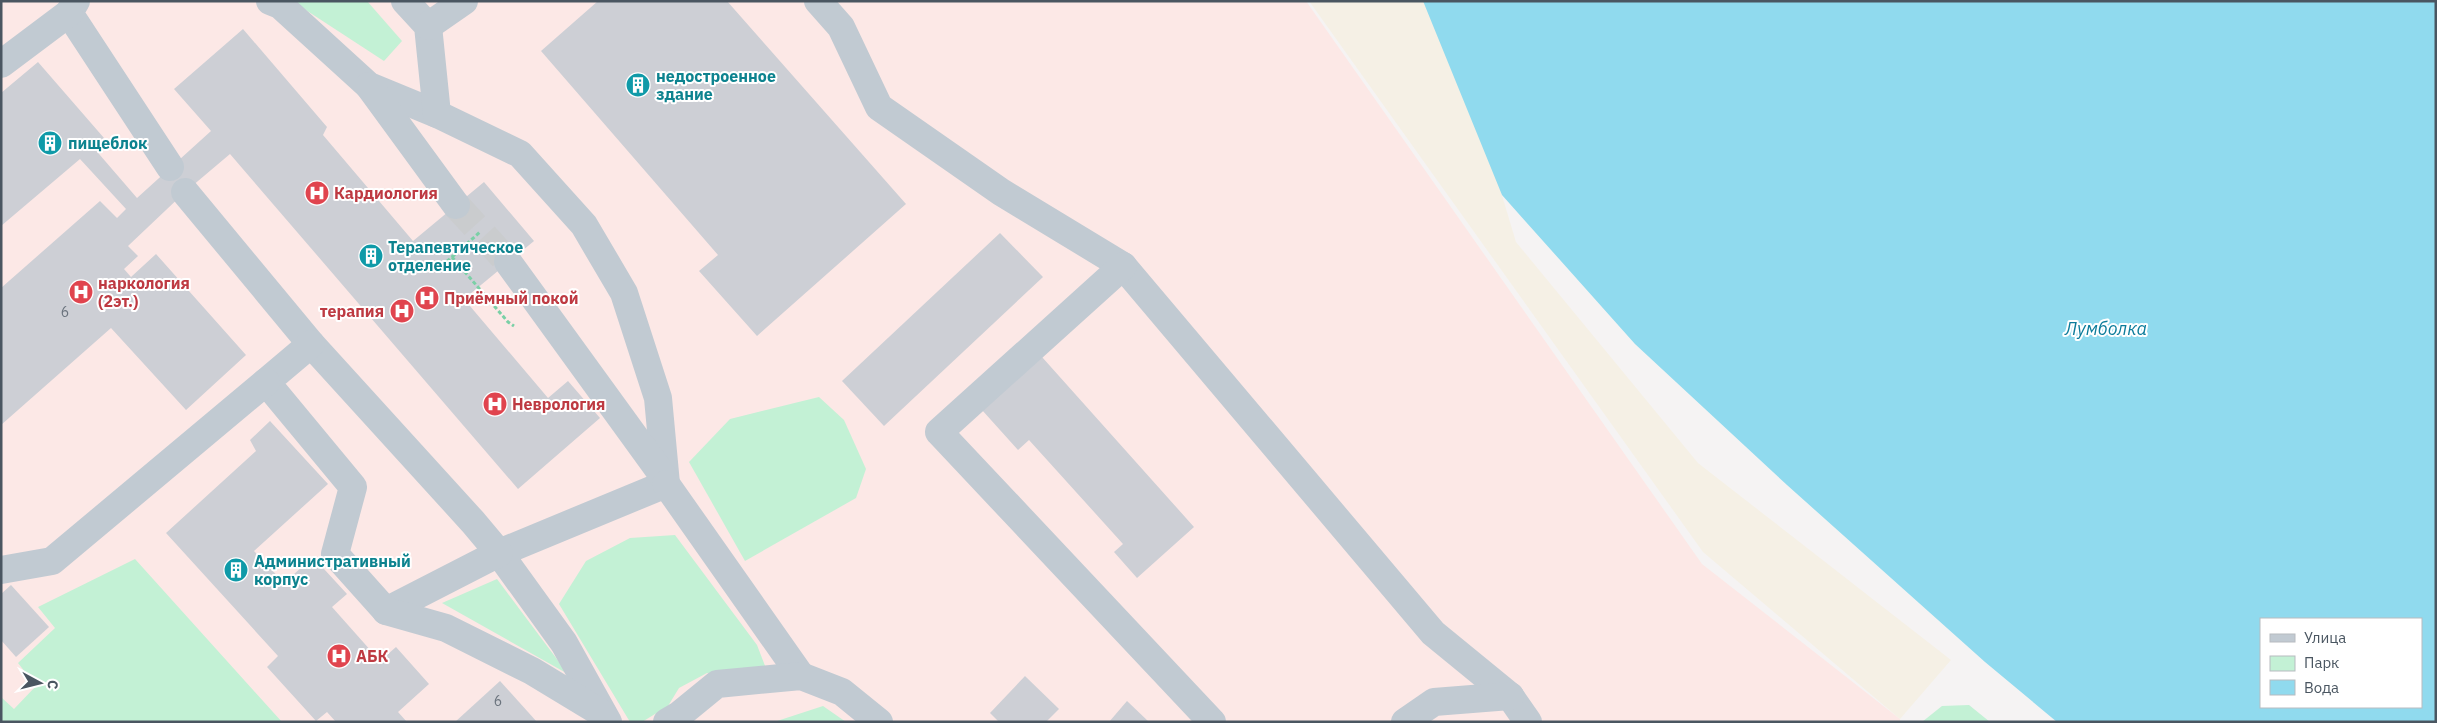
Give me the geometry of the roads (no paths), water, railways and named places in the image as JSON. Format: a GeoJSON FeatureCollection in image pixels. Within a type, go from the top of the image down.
{"type":"FeatureCollection","features":[{"type":"Feature","properties":{"kind":"lane"},"geometry":{"type":"LineString","coordinates":[[270,1],[280,6],[369,86],[456,204]]}},
{"type":"Feature","properties":{"kind":"lane"},"geometry":{"type":"LineString","coordinates":[[405,1],[428,26],[437,114]]}},
{"type":"Feature","properties":{"kind":"lane"},"geometry":{"type":"LineString","coordinates":[[428,26],[464,1]]}},
{"type":"Feature","properties":{"kind":"lane"},"geometry":{"type":"LineString","coordinates":[[818,1],[841,28],[879,108],[1000,192],[1123,266],[1433,633],[1510,696],[1528,722]]}},
{"type":"Feature","properties":{"kind":"lane"},"geometry":{"type":"LineString","coordinates":[[1,64],[73,7],[170,167]]}},
{"type":"Feature","properties":{"kind":"lane"},"geometry":{"type":"LineString","coordinates":[[369,86],[437,114],[520,154],[584,225],[624,293],[658,398],[665,481]]}},
{"type":"Feature","properties":{"kind":"lane"},"geometry":{"type":"LineString","coordinates":[[185,192],[312,344],[473,522],[499,554],[564,644],[607,719]]}},
{"type":"Feature","properties":{"kind":"lane"},"geometry":{"type":"LineString","coordinates":[[508,262],[665,481],[801,676]]}},
{"type":"Feature","properties":{"kind":"lane"},"geometry":{"type":"LineString","coordinates":[[1123,266],[939,432],[1212,722]]}},
{"type":"Feature","properties":{"kind":"lane"},"geometry":{"type":"LineString","coordinates":[[1,570],[52,561],[312,344]]}},
{"type":"Feature","properties":{"kind":"lane"},"geometry":{"type":"LineString","coordinates":[[266,382],[353,487],[335,554],[386,611],[446,628],[532,671],[607,719]]}},
{"type":"Feature","properties":{"kind":"lane"},"geometry":{"type":"LineString","coordinates":[[386,611],[499,554],[665,481]]}},
{"type":"Feature","properties":{"kind":"lane"},"geometry":{"type":"LineString","coordinates":[[667,722],[679,715],[718,684],[801,676],[842,692],[879,722]]}},
{"type":"Feature","properties":{"kind":"lane"},"geometry":{"type":"LineString","coordinates":[[1405,722],[1434,702],[1510,696]]}},
{"type":"Feature","properties":{"kind":"water","name":"Лумболка"},"geometry":{"type":"Polygon","coordinates":[[[1423,1],[2436,1],[2436,722],[2057,722],[1985,662],[1787,485],[1635,344],[1502,195],[1423,1]]]}},
{"type":"Feature","properties":{"kind":"tunnel"},"geometry":{"type":"LineString","coordinates":[[456,205],[508,262]]}},
{"type":"Feature","properties":{"kind":"place","name":"недостроенное здание"},"geometry":{"type":"Point","coordinates":[638,85]}},
{"type":"Feature","properties":{"kind":"place","name":"пищеблок"},"geometry":{"type":"Point","coordinates":[50,143]}},
{"type":"Feature","properties":{"kind":"place","name":"Кардиология"},"geometry":{"type":"Point","coordinates":[317,193]}},
{"type":"Feature","properties":{"kind":"place","name":"Терапевтическое отделение"},"geometry":{"type":"Point","coordinates":[371,256]}},
{"type":"Feature","properties":{"kind":"place","name":"наркология (2эт.)"},"geometry":{"type":"Point","coordinates":[81,292]}},
{"type":"Feature","properties":{"kind":"place","name":"Приёмный покой"},"geometry":{"type":"Point","coordinates":[427,298]}},
{"type":"Feature","properties":{"kind":"place","name":"терапия"},"geometry":{"type":"Point","coordinates":[402,311]}},
{"type":"Feature","properties":{"kind":"place","name":"Неврология"},"geometry":{"type":"Point","coordinates":[495,404]}},
{"type":"Feature","properties":{"kind":"place","name":"Административный корпус"},"geometry":{"type":"Point","coordinates":[236,570]}},
{"type":"Feature","properties":{"kind":"place","name":"АБК"},"geometry":{"type":"Point","coordinates":[339,656]}}]}
